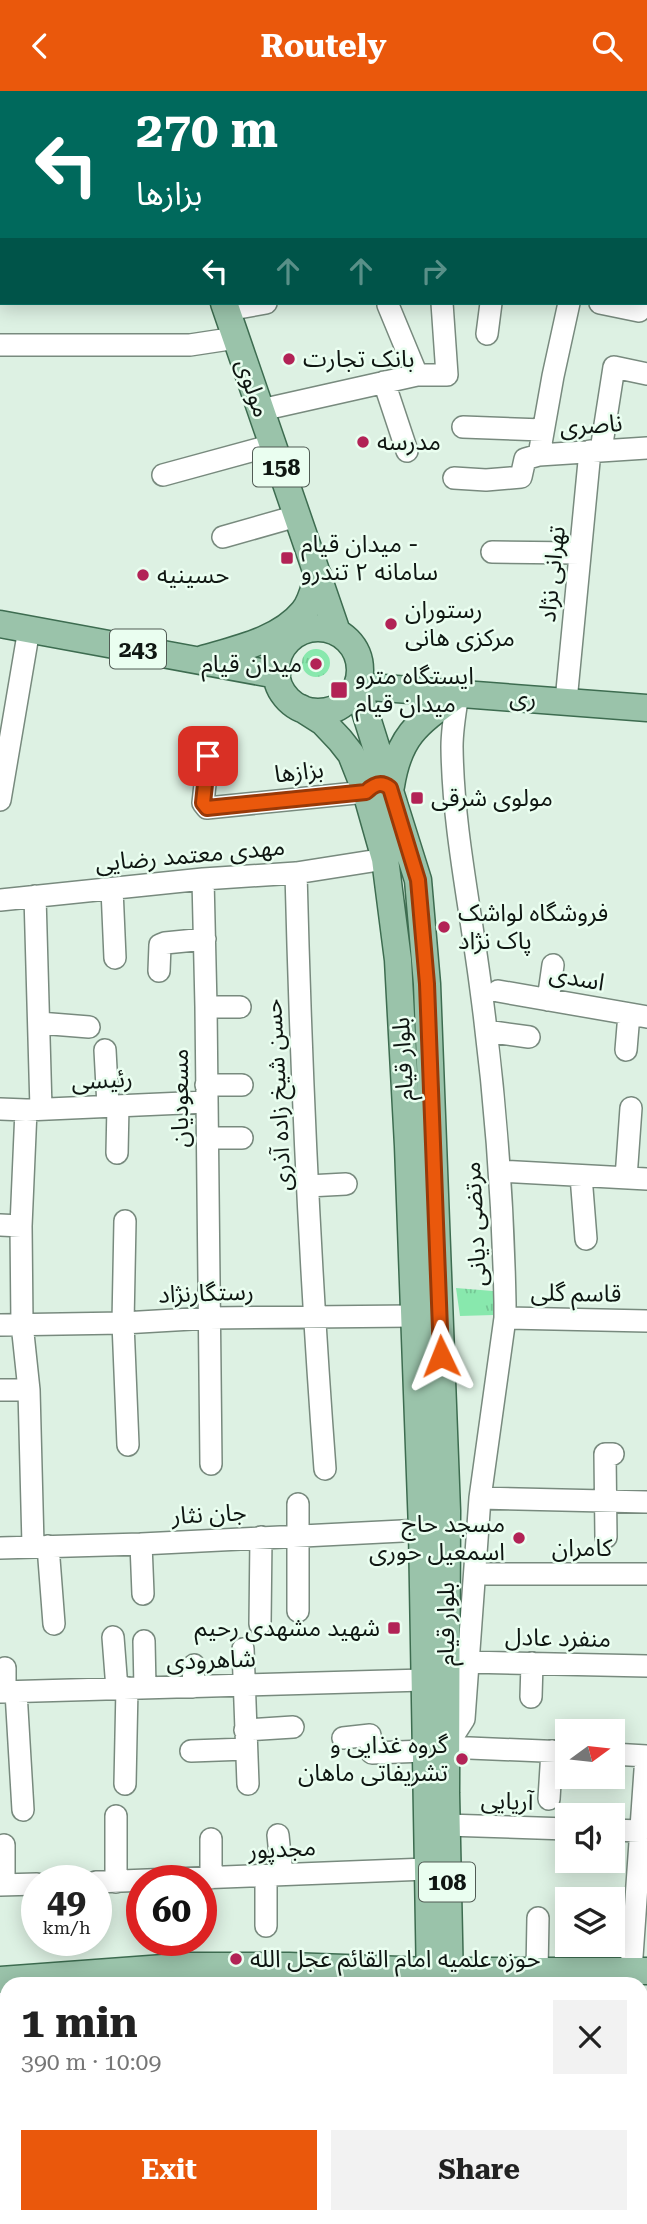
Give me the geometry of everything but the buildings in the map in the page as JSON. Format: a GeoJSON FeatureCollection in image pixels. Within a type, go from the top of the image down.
{"type":"FeatureCollection","features":[{"type":"Feature","properties":{"kind":"main road","name":"مولوی"},"geometry":{"type":"LineString","coordinates":[[225,306],[337,632]]}},
{"type":"Feature","properties":{"kind":"main road"},"geometry":{"type":"LineString","coordinates":[[198,660],[239,648],[282,629],[305,610],[318,575]]}},
{"type":"Feature","properties":{"kind":"main road","name":"243"},"geometry":{"type":"LineString","coordinates":[[0,624],[276,675]]}},
{"type":"Feature","properties":{"kind":"main road"},"geometry":{"type":"LineString","coordinates":[[318,628],[337,632],[347,639],[355,650],[360,674],[357,686],[350,698],[340,706],[314,712],[301,708],[289,700],[276,675],[280,652],[296,634],[318,628]]}},
{"type":"Feature","properties":{"kind":"main road","name":"ری"},"geometry":{"type":"LineString","coordinates":[[357,686],[647,708]]}},
{"type":"Feature","properties":{"kind":"main road","name":"بلوار قیام"},"geometry":{"type":"LineString","coordinates":[[357,686],[378,790],[398,960],[422,1530],[424,1680],[446,1825],[437,1977]]}},
{"type":"Feature","properties":{"kind":"main road"},"geometry":{"type":"LineString","coordinates":[[378,790],[406,738],[428,716],[457,694]]}},
{"type":"Feature","properties":{"kind":"main road","name":"بلوار قیام"},"geometry":{"type":"LineString","coordinates":[[301,708],[323,722],[340,740],[378,790],[418,880],[427,984],[447,1511],[436,1749],[427,1870],[437,1977]]}},
{"type":"Feature","properties":{"kind":"main road"},"geometry":{"type":"LineString","coordinates":[[144,1977],[289,1966],[414,1977]]}},
{"type":"Feature","properties":{"kind":"main road"},"geometry":{"type":"LineString","coordinates":[[505,1977],[537,1971],[579,1977]]}},
{"type":"Feature","properties":{"kind":"main road"},"geometry":{"type":"LineString","coordinates":[[594,1977],[639,1971]]}},
{"type":"Feature","properties":{"kind":"street"},"geometry":{"type":"LineString","coordinates":[[388,305],[417,375]]}},
{"type":"Feature","properties":{"kind":"street"},"geometry":{"type":"LineString","coordinates":[[261,410],[417,375],[447,375],[442,305]]}},
{"type":"Feature","properties":{"kind":"street"},"geometry":{"type":"LineString","coordinates":[[487,334],[491,305]]}},
{"type":"Feature","properties":{"kind":"street"},"geometry":{"type":"LineString","coordinates":[[454,478],[486,480],[521,477],[525,459],[539,455],[569,305]]}},
{"type":"Feature","properties":{"kind":"street"},"geometry":{"type":"LineString","coordinates":[[610,305],[639,311]]}},
{"type":"Feature","properties":{"kind":"street"},"geometry":{"type":"LineString","coordinates":[[0,345],[190,345],[236,338]]}},
{"type":"Feature","properties":{"kind":"street","name":"تهرانی نژاد"},"geometry":{"type":"LineString","coordinates":[[566,701],[580,552],[596,451],[614,367],[647,374]]}},
{"type":"Feature","properties":{"kind":"street"},"geometry":{"type":"LineString","coordinates":[[384,382],[407,451]]}},
{"type":"Feature","properties":{"kind":"street"},"geometry":{"type":"LineString","coordinates":[[463,427],[543,430]]}},
{"type":"Feature","properties":{"kind":"street"},"geometry":{"type":"LineString","coordinates":[[163,475],[273,445]]}},
{"type":"Feature","properties":{"kind":"street","name":"ناصری"},"geometry":{"type":"LineString","coordinates":[[539,455],[647,448]]}},
{"type":"Feature","properties":{"kind":"street"},"geometry":{"type":"LineString","coordinates":[[223,537],[297,516]]}},
{"type":"Feature","properties":{"kind":"street"},"geometry":{"type":"LineString","coordinates":[[492,552],[580,552]]}},
{"type":"Feature","properties":{"kind":"street"},"geometry":{"type":"LineString","coordinates":[[0,800],[29,629]]}},
{"type":"Feature","properties":{"kind":"street","name":"مرتضی دیانی"},"geometry":{"type":"LineString","coordinates":[[436,1749],[464,1719],[480,1498],[505,1318],[499,1171],[486,1031],[461,856],[454,780],[452,746],[457,694]]}},
{"type":"Feature","properties":{"kind":"street","name":"بزازها"},"geometry":{"type":"LineString","coordinates":[[208,756],[203,803],[207,808],[378,790]]}},
{"type":"Feature","properties":{"kind":"street","name":"مهدی معتمد رضایی"},"geometry":{"type":"LineString","coordinates":[[0,900],[203,879],[296,873],[385,859]]}},
{"type":"Feature","properties":{"kind":"street","name":"حسن شیخ زاده آذری"},"geometry":{"type":"LineString","coordinates":[[296,873],[301,1077],[313,1315],[325,1469]]}},
{"type":"Feature","properties":{"kind":"street","name":"مسعودیان"},"geometry":{"type":"LineString","coordinates":[[203,879],[211,1464]]}},
{"type":"Feature","properties":{"kind":"street"},"geometry":{"type":"LineString","coordinates":[[112,889],[115,957]]}},
{"type":"Feature","properties":{"kind":"street"},"geometry":{"type":"LineString","coordinates":[[35,896],[39,1023],[34,1109],[22,1226],[22,1324],[40,1546],[54,1624]]}},
{"type":"Feature","properties":{"kind":"street"},"geometry":{"type":"LineString","coordinates":[[159,971],[160,945],[205,939]]}},
{"type":"Feature","properties":{"kind":"street"},"geometry":{"type":"LineString","coordinates":[[548,1000],[553,965]]}},
{"type":"Feature","properties":{"kind":"street","name":"اسدی"},"geometry":{"type":"LineString","coordinates":[[498,991],[638,1016]]}},
{"type":"Feature","properties":{"kind":"street"},"geometry":{"type":"LineString","coordinates":[[206,1007],[240,1007]]}},
{"type":"Feature","properties":{"kind":"street"},"geometry":{"type":"LineString","coordinates":[[626,1051],[638,1016]]}},
{"type":"Feature","properties":{"kind":"street"},"geometry":{"type":"LineString","coordinates":[[39,1023],[89,1027]]}},
{"type":"Feature","properties":{"kind":"street"},"geometry":{"type":"LineString","coordinates":[[486,1031],[529,1037]]}},
{"type":"Feature","properties":{"kind":"street"},"geometry":{"type":"LineString","coordinates":[[105,1050],[117,1153]]}},
{"type":"Feature","properties":{"kind":"street","name":"رئیسی"},"geometry":{"type":"LineString","coordinates":[[0,1109],[113,1106],[206,1094],[242,1085]]}},
{"type":"Feature","properties":{"kind":"street"},"geometry":{"type":"LineString","coordinates":[[499,1171],[637,1178],[631,1108]]}},
{"type":"Feature","properties":{"kind":"street"},"geometry":{"type":"LineString","coordinates":[[207,1138],[242,1137]]}},
{"type":"Feature","properties":{"kind":"street"},"geometry":{"type":"LineString","coordinates":[[582,1176],[586,1239]]}},
{"type":"Feature","properties":{"kind":"street"},"geometry":{"type":"LineString","coordinates":[[308,1186],[346,1184]]}},
{"type":"Feature","properties":{"kind":"street"},"geometry":{"type":"LineString","coordinates":[[125,1221],[123,1323],[128,1444]]}},
{"type":"Feature","properties":{"kind":"street"},"geometry":{"type":"LineString","coordinates":[[0,1225],[22,1226]]}},
{"type":"Feature","properties":{"kind":"street","name":"رستگارنژاد"},"geometry":{"type":"LineString","coordinates":[[0,1325],[313,1315],[414,1316]]}},
{"type":"Feature","properties":{"kind":"street","name":"قاسم گلی"},"geometry":{"type":"LineString","coordinates":[[505,1318],[647,1321]]}},
{"type":"Feature","properties":{"kind":"street"},"geometry":{"type":"LineString","coordinates":[[0,1391],[29,1390]]}},
{"type":"Feature","properties":{"kind":"street"},"geometry":{"type":"LineString","coordinates":[[606,1537],[605,1454],[613,1454]]}},
{"type":"Feature","properties":{"kind":"street"},"geometry":{"type":"LineString","coordinates":[[480,1498],[647,1502]]}},
{"type":"Feature","properties":{"kind":"street"},"geometry":{"type":"LineString","coordinates":[[298,1504],[298,1611]]}},
{"type":"Feature","properties":{"kind":"street","name":"جان نثار"},"geometry":{"type":"LineString","coordinates":[[0,1548],[422,1530]]}},
{"type":"Feature","properties":{"kind":"street"},"geometry":{"type":"LineString","coordinates":[[260,1624],[261,1537]]}},
{"type":"Feature","properties":{"kind":"street"},"geometry":{"type":"LineString","coordinates":[[141,1544],[143,1594]]}},
{"type":"Feature","properties":{"kind":"street","name":"کامران"},"geometry":{"type":"LineString","coordinates":[[475,1574],[647,1574]]}},
{"type":"Feature","properties":{"kind":"street"},"geometry":{"type":"LineString","coordinates":[[113,1637],[130,1688]]}},
{"type":"Feature","properties":{"kind":"street"},"geometry":{"type":"LineString","coordinates":[[125,1784],[130,1688],[144,1641]]}},
{"type":"Feature","properties":{"kind":"street"},"geometry":{"type":"LineString","coordinates":[[243,1649],[247,1784]]}},
{"type":"Feature","properties":{"kind":"street","name":"منفرد عادل"},"geometry":{"type":"LineString","coordinates":[[467,1662],[647,1666]]}},
{"type":"Feature","properties":{"kind":"street"},"geometry":{"type":"LineString","coordinates":[[531,1697],[532,1663]]}},
{"type":"Feature","properties":{"kind":"street"},"geometry":{"type":"LineString","coordinates":[[193,1687],[194,1665]]}},
{"type":"Feature","properties":{"kind":"street"},"geometry":{"type":"LineString","coordinates":[[5,1668],[23,1810]]}},
{"type":"Feature","properties":{"kind":"street","name":"شاهرودی"},"geometry":{"type":"LineString","coordinates":[[7,1692],[424,1680]]}},
{"type":"Feature","properties":{"kind":"street"},"geometry":{"type":"LineString","coordinates":[[191,1751],[293,1727]]}},
{"type":"Feature","properties":{"kind":"street"},"geometry":{"type":"LineString","coordinates":[[343,1738],[370,1735],[371,1761],[436,1749],[555,1752]]}},
{"type":"Feature","properties":{"kind":"street"},"geometry":{"type":"LineString","coordinates":[[625,1755],[646,1756],[640,1831],[642,1866],[639,1971]]}},
{"type":"Feature","properties":{"kind":"street"},"geometry":{"type":"LineString","coordinates":[[549,1799],[555,1771]]}},
{"type":"Feature","properties":{"kind":"street"},"geometry":{"type":"LineString","coordinates":[[109,1865],[116,1816]]}},
{"type":"Feature","properties":{"kind":"street","name":"آریایی"},"geometry":{"type":"LineString","coordinates":[[446,1825],[555,1829]]}},
{"type":"Feature","properties":{"kind":"street"},"geometry":{"type":"LineString","coordinates":[[625,1830],[640,1831]]}},
{"type":"Feature","properties":{"kind":"street"},"geometry":{"type":"LineString","coordinates":[[266,1926],[278,1835]]}},
{"type":"Feature","properties":{"kind":"street"},"geometry":{"type":"LineString","coordinates":[[211,1839],[211,1865]]}},
{"type":"Feature","properties":{"kind":"street"},"geometry":{"type":"LineString","coordinates":[[4,1845],[2,1885],[21,1884]]}},
{"type":"Feature","properties":{"kind":"street","name":"مجدپور"},"geometry":{"type":"LineString","coordinates":[[217,1878],[427,1870]]}},
{"type":"Feature","properties":{"kind":"street"},"geometry":{"type":"LineString","coordinates":[[537,1971],[538,1918]]}},
{"type":"Feature","properties":{"kind":"green space","name":"میدان قیام"},"geometry":{"type":"Polygon","coordinates":[[[316,649],[326,653],[330,663],[326,673],[316,677],[306,673],[302,663],[306,653],[316,649]]]}},
{"type":"Feature","properties":{"kind":"green space"},"geometry":{"type":"Polygon","coordinates":[[[456,1288],[493,1291],[494,1315],[460,1316],[456,1288]]]}},
{"type":"Feature","properties":{"kind":"place","name":"بانک تجارت"},"geometry":{"type":"Point","coordinates":[289,359]}},
{"type":"Feature","properties":{"kind":"place","name":"مدرسه"},"geometry":{"type":"Point","coordinates":[363,442]}},
{"type":"Feature","properties":{"kind":"place","name":"میدان قیام - سامانه ۲ تندرو"},"geometry":{"type":"Point","coordinates":[287,558]}},
{"type":"Feature","properties":{"kind":"place","name":"حسینیه"},"geometry":{"type":"Point","coordinates":[143,575]}},
{"type":"Feature","properties":{"kind":"place","name":"رستوران مرکزی هانی"},"geometry":{"type":"Point","coordinates":[391,624]}},
{"type":"Feature","properties":{"kind":"place","name":"میدان قیام"},"geometry":{"type":"Point","coordinates":[316,664]}},
{"type":"Feature","properties":{"kind":"place","name":"ایستگاه مترو میدان قیام"},"geometry":{"type":"Point","coordinates":[339,690]}},
{"type":"Feature","properties":{"kind":"place","name":"مولوی شرقی"},"geometry":{"type":"Point","coordinates":[417,798]}},
{"type":"Feature","properties":{"kind":"place","name":"فروشگاه لواشک پاک نژاد"},"geometry":{"type":"Point","coordinates":[444,927]}},
{"type":"Feature","properties":{"kind":"place","name":"مسجد حاج اسمعیل حوری"},"geometry":{"type":"Point","coordinates":[519,1538]}},
{"type":"Feature","properties":{"kind":"place","name":"شهید مشهدی رحیم"},"geometry":{"type":"Point","coordinates":[394,1628]}},
{"type":"Feature","properties":{"kind":"place","name":"گروه غذایی و تشریفاتی ماهان"},"geometry":{"type":"Point","coordinates":[462,1759]}},
{"type":"Feature","properties":{"kind":"place","name":"حوزه علمیه امام القائم عجل الله"},"geometry":{"type":"Point","coordinates":[236,1959]}},
{"type":"Feature","properties":{"kind":"route"},"geometry":{"type":"LineString","coordinates":[[208,756],[203,803],[207,808],[366,792],[378,784],[390,788],[418,880],[427,984],[441,1356]]}}]}
